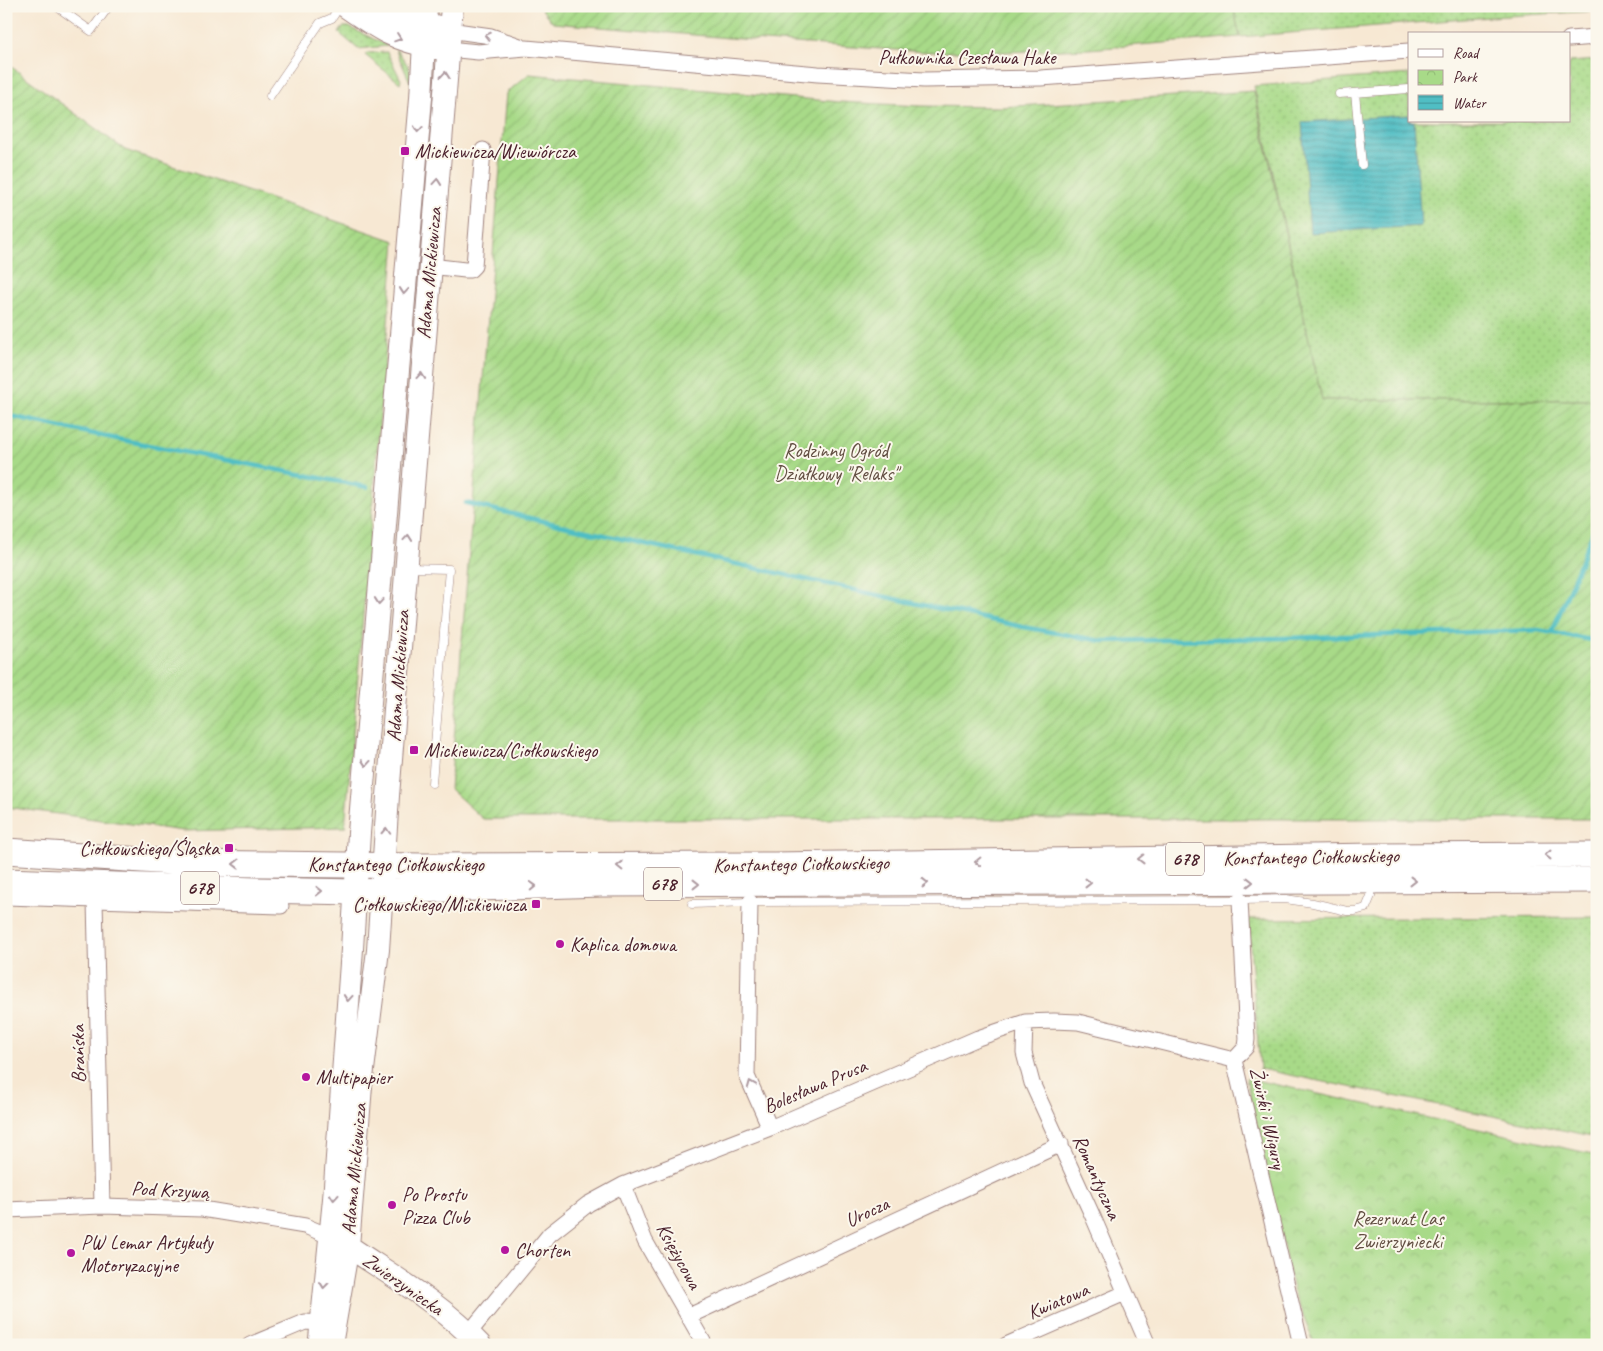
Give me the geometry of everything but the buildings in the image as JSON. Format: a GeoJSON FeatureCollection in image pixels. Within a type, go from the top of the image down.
{"type":"FeatureCollection","features":[{"type":"Feature","properties":{"kind":"main road","name":"Konstantego Ciołkowskiego"},"geometry":{"type":"LineString","coordinates":[[6,851],[188,863],[357,864],[384,866],[774,865],[1375,856],[1597,855]]}},
{"type":"Feature","properties":{"kind":"main road"},"geometry":{"type":"LineString","coordinates":[[43,882],[51,878],[56,867],[56,862],[48,854]]}},
{"type":"Feature","properties":{"kind":"main road"},"geometry":{"type":"LineString","coordinates":[[285,863],[293,867],[297,876],[296,882],[285,899]]}},
{"type":"Feature","properties":{"kind":"main road"},"geometry":{"type":"LineString","coordinates":[[450,890],[442,885],[441,876],[444,869],[452,865]]}},
{"type":"Feature","properties":{"kind":"main road","name":"Konstantego Ciołkowskiego"},"geometry":{"type":"LineString","coordinates":[[6,881],[285,899],[356,892],[601,884],[1597,880]]}},
{"type":"Feature","properties":{"kind":"street"},"geometry":{"type":"LineString","coordinates":[[345,6],[378,29],[394,37],[425,25]]}},
{"type":"Feature","properties":{"kind":"street"},"geometry":{"type":"LineString","coordinates":[[352,6],[425,25],[448,40]]}},
{"type":"Feature","properties":{"kind":"street","name":"Adama Mickiewicza"},"geometry":{"type":"LineString","coordinates":[[331,1345],[338,1241],[334,1199],[346,1158],[361,1086],[378,950],[388,796],[452,6]]}},
{"type":"Feature","properties":{"kind":"street","name":"Adama Mickiewicza"},"geometry":{"type":"LineString","coordinates":[[346,1158],[352,949],[357,864],[421,98],[425,25]]}},
{"type":"Feature","properties":{"kind":"street","name":"Pułkownika Czesława Hake"},"geometry":{"type":"LineString","coordinates":[[448,40],[491,36],[526,48],[818,74],[924,80],[1041,78],[1408,51]]}},
{"type":"Feature","properties":{"kind":"street"},"geometry":{"type":"LineString","coordinates":[[1570,39],[1597,37]]}},
{"type":"Feature","properties":{"kind":"street"},"geometry":{"type":"LineString","coordinates":[[421,98],[443,100]]}},
{"type":"Feature","properties":{"kind":"street"},"geometry":{"type":"LineString","coordinates":[[430,266],[464,270],[470,270],[474,266],[483,150]]}},
{"type":"Feature","properties":{"kind":"street"},"geometry":{"type":"LineString","coordinates":[[363,796],[373,804],[382,802],[388,796]]}},
{"type":"Feature","properties":{"kind":"street","name":"Konstantego Ciołkowskiego"},"geometry":{"type":"LineString","coordinates":[[6,897],[96,900],[255,898]]}},
{"type":"Feature","properties":{"kind":"street","name":"Brańska"},"geometry":{"type":"LineString","coordinates":[[96,900],[102,1206]]}},
{"type":"Feature","properties":{"kind":"street","name":"Żwirki i Wigury"},"geometry":{"type":"LineString","coordinates":[[1240,900],[1247,1038],[1246,1047],[1234,1060],[1301,1345]]}},
{"type":"Feature","properties":{"kind":"street"},"geometry":{"type":"LineString","coordinates":[[750,902],[747,1076],[770,1128]]}},
{"type":"Feature","properties":{"kind":"street"},"geometry":{"type":"LineString","coordinates":[[352,949],[354,945],[363,941],[372,943],[378,950]]}},
{"type":"Feature","properties":{"kind":"street","name":"Bolesława Prusa"},"geometry":{"type":"LineString","coordinates":[[474,1339],[550,1234],[588,1204],[623,1185],[770,1128],[978,1038],[1025,1022],[1054,1020],[1078,1022],[1234,1060]]}},
{"type":"Feature","properties":{"kind":"street","name":"Romantyczna"},"geometry":{"type":"LineString","coordinates":[[1025,1022],[1024,1054],[1032,1084],[1061,1144],[1148,1345]]}},
{"type":"Feature","properties":{"kind":"street","name":"Urocza"},"geometry":{"type":"LineString","coordinates":[[690,1316],[1061,1144]]}},
{"type":"Feature","properties":{"kind":"street","name":"Księżycowa"},"geometry":{"type":"LineString","coordinates":[[623,1185],[645,1241],[690,1316],[704,1345]]}},
{"type":"Feature","properties":{"kind":"street","name":"Pod Krzywą"},"geometry":{"type":"LineString","coordinates":[[6,1210],[102,1206],[202,1209],[305,1226],[338,1241]]}},
{"type":"Feature","properties":{"kind":"street","name":"Adama Mickiewicza"},"geometry":{"type":"LineString","coordinates":[[320,1345],[321,1323],[338,1241]]}},
{"type":"Feature","properties":{"kind":"street","name":"Zwierzyniecka"},"geometry":{"type":"LineString","coordinates":[[338,1241],[420,1295],[474,1339]]}},
{"type":"Feature","properties":{"kind":"street","name":"Kwiatowa"},"geometry":{"type":"LineString","coordinates":[[1006,1345],[1126,1293]]}},
{"type":"Feature","properties":{"kind":"street"},"geometry":{"type":"LineString","coordinates":[[250,1345],[305,1322],[321,1323]]}},
{"type":"Feature","properties":{"kind":"lane"},"geometry":{"type":"LineString","coordinates":[[56,6],[91,31],[109,6]]}},
{"type":"Feature","properties":{"kind":"lane"},"geometry":{"type":"LineString","coordinates":[[270,96],[320,23],[332,18],[340,6]]}},
{"type":"Feature","properties":{"kind":"lane"},"geometry":{"type":"LineString","coordinates":[[1339,94],[1408,88]]}},
{"type":"Feature","properties":{"kind":"lane"},"geometry":{"type":"LineString","coordinates":[[1355,93],[1362,165]]}},
{"type":"Feature","properties":{"kind":"lane"},"geometry":{"type":"LineString","coordinates":[[406,568],[449,569],[432,783]]}},
{"type":"Feature","properties":{"kind":"lane"},"geometry":{"type":"LineString","coordinates":[[692,904],[750,902],[1285,899],[1347,911],[1366,908],[1372,882]]}},
{"type":"Feature","properties":{"kind":"green space"},"geometry":{"type":"Polygon","coordinates":[[[539,6],[1233,6],[1240,37],[1089,49],[926,52],[764,41],[553,23],[539,6]]]}},
{"type":"Feature","properties":{"kind":"green space"},"geometry":{"type":"Polygon","coordinates":[[[1233,6],[1597,6],[1597,11],[1490,17],[1240,37],[1233,6]]]}},
{"type":"Feature","properties":{"kind":"green space"},"geometry":{"type":"Polygon","coordinates":[[[343,27],[349,27],[388,46],[358,49],[339,33],[343,27]]]}},
{"type":"Feature","properties":{"kind":"green space"},"geometry":{"type":"Polygon","coordinates":[[[396,49],[410,70],[411,84],[396,51],[396,49]]]}},
{"type":"Feature","properties":{"kind":"green space"},"geometry":{"type":"Polygon","coordinates":[[[387,52],[401,80],[400,83],[365,55],[367,53],[387,52]]]}},
{"type":"Feature","properties":{"kind":"green space"},"geometry":{"type":"Polygon","coordinates":[[[1597,60],[1597,400],[1322,400],[1254,86],[1408,74],[1408,122],[1570,122],[1570,62],[1597,60]]]}},
{"type":"Feature","properties":{"kind":"green space"},"geometry":{"type":"Polygon","coordinates":[[[6,63],[125,150],[395,241],[345,827],[183,831],[6,807],[6,63]]]}},
{"type":"Feature","properties":{"kind":"green space","name":"Rodzinny Ogród Działkowy \"Relaks\""},"geometry":{"type":"Polygon","coordinates":[[[529,74],[840,102],[922,106],[1001,107],[1254,91],[1322,400],[1597,400],[1597,819],[483,819],[450,789],[506,93],[529,74]]]}},
{"type":"Feature","properties":{"kind":"green space"},"geometry":{"type":"Polygon","coordinates":[[[1597,917],[1597,1137],[1260,1069],[1248,919],[1597,917]]]}},
{"type":"Feature","properties":{"kind":"green space","name":"Rezerwat Las Zwierzyniecki"},"geometry":{"type":"Polygon","coordinates":[[[1246,1078],[1597,1155],[1597,1345],[1315,1345],[1293,1290],[1246,1078]]]}},
{"type":"Feature","properties":{"kind":"water"},"geometry":{"type":"Polygon","coordinates":[[[1408,115],[1408,122],[1414,122],[1421,226],[1310,233],[1302,122],[1408,115]]]}},
{"type":"Feature","properties":{"kind":"waterway"},"geometry":{"type":"LineString","coordinates":[[6,415],[117,439],[367,487]]}},
{"type":"Feature","properties":{"kind":"waterway"},"geometry":{"type":"LineString","coordinates":[[466,503],[1023,627],[1102,641],[1283,638],[1538,630],[1597,641]]}},
{"type":"Feature","properties":{"kind":"waterway"},"geometry":{"type":"LineString","coordinates":[[1552,632],[1597,522]]}},
{"type":"Feature","properties":{"kind":"place","name":"Mickiewicza/Wiewiórcza"},"geometry":{"type":"Point","coordinates":[405,151]}},
{"type":"Feature","properties":{"kind":"place","name":"Mickiewicza/Ciołkowskiego"},"geometry":{"type":"Point","coordinates":[414,750]}},
{"type":"Feature","properties":{"kind":"place","name":"Ciołkowskiego/Śląska"},"geometry":{"type":"Point","coordinates":[229,848]}},
{"type":"Feature","properties":{"kind":"place","name":"Ciołkowskiego/Mickiewicza"},"geometry":{"type":"Point","coordinates":[536,904]}},
{"type":"Feature","properties":{"kind":"place","name":"Kaplica domowa"},"geometry":{"type":"Point","coordinates":[560,944]}},
{"type":"Feature","properties":{"kind":"place","name":"Multipapier"},"geometry":{"type":"Point","coordinates":[306,1077]}},
{"type":"Feature","properties":{"kind":"place","name":"Po Prostu Pizza Club"},"geometry":{"type":"Point","coordinates":[392,1205]}},
{"type":"Feature","properties":{"kind":"place","name":"Chorten"},"geometry":{"type":"Point","coordinates":[505,1250]}},
{"type":"Feature","properties":{"kind":"place","name":"PW Lemar Artykuły Motoryzacyjne"},"geometry":{"type":"Point","coordinates":[71,1253]}}]}
